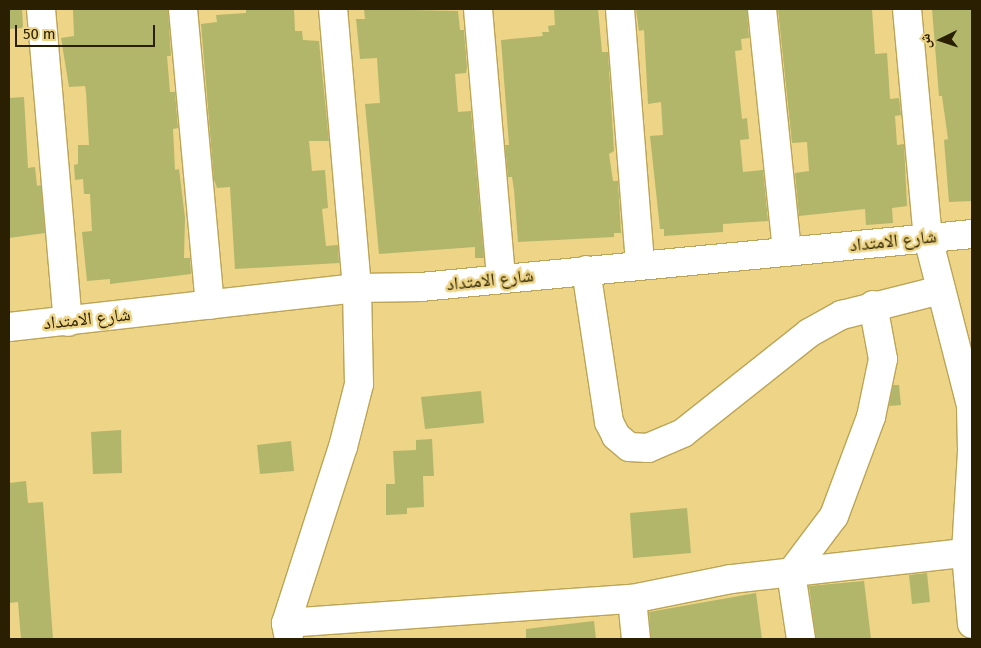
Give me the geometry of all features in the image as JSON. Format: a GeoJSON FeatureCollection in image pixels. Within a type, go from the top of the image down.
{"type":"FeatureCollection","features":[{"type":"Feature","properties":{"kind":"street"},"geometry":{"type":"LineString","coordinates":[[41,9],[68,322]]}},
{"type":"Feature","properties":{"kind":"street"},"geometry":{"type":"LineString","coordinates":[[184,9],[210,305]]}},
{"type":"Feature","properties":{"kind":"street"},"geometry":{"type":"LineString","coordinates":[[333,9],[357,288],[359,384],[344,447],[287,631],[632,599],[731,579],[969,553]]}},
{"type":"Feature","properties":{"kind":"street"},"geometry":{"type":"LineString","coordinates":[[478,9],[501,278]]}},
{"type":"Feature","properties":{"kind":"street"},"geometry":{"type":"LineString","coordinates":[[620,9],[640,265]]}},
{"type":"Feature","properties":{"kind":"street"},"geometry":{"type":"LineString","coordinates":[[762,9],[787,252]]}},
{"type":"Feature","properties":{"kind":"street"},"geometry":{"type":"LineString","coordinates":[[908,9],[928,238],[971,406],[972,451],[969,553],[972,624]]}},
{"type":"Feature","properties":{"kind":"street","name":"شارع الامتداد"},"geometry":{"type":"LineString","coordinates":[[9,327],[68,322],[357,288],[422,287],[972,234]]}},
{"type":"Feature","properties":{"kind":"street"},"geometry":{"type":"LineString","coordinates":[[586,270],[609,422],[629,447],[648,448],[683,433],[809,333],[842,315],[873,305],[941,290]]}},
{"type":"Feature","properties":{"kind":"street"},"geometry":{"type":"LineString","coordinates":[[801,639],[791,573],[834,516],[871,417],[883,359],[873,305]]}},
{"type":"Feature","properties":{"kind":"street"},"geometry":{"type":"LineString","coordinates":[[632,599],[636,639]]}},
{"type":"Feature","properties":{"kind":"building"},"geometry":{"type":"Polygon","coordinates":[[[9,9],[22,9],[23,28],[9,29],[9,9]]]}},
{"type":"Feature","properties":{"kind":"building"},"geometry":{"type":"Polygon","coordinates":[[[73,9],[168,9],[171,56],[167,56],[170,92],[175,92],[178,128],[173,129],[175,170],[179,169],[185,218],[184,258],[190,258],[191,274],[110,284],[110,279],[87,281],[82,232],[92,231],[90,194],[84,194],[83,179],[75,180],[74,165],[78,164],[78,145],[89,145],[86,92],[85,86],[69,87],[61,38],[74,36],[73,9]]]}},
{"type":"Feature","properties":{"kind":"building"},"geometry":{"type":"Polygon","coordinates":[[[246,9],[294,9],[295,31],[302,31],[303,40],[319,41],[329,141],[309,141],[312,171],[325,170],[328,208],[322,209],[326,246],[338,245],[339,263],[235,269],[230,187],[217,188],[214,180],[201,24],[217,22],[216,15],[246,13],[246,9]]]}},
{"type":"Feature","properties":{"kind":"building"},"geometry":{"type":"Polygon","coordinates":[[[364,9],[458,11],[460,30],[464,30],[467,68],[466,73],[455,74],[458,112],[471,111],[484,258],[475,258],[475,247],[379,254],[365,104],[380,103],[377,58],[360,59],[356,19],[365,19],[364,9]]]}},
{"type":"Feature","properties":{"kind":"building"},"geometry":{"type":"Polygon","coordinates":[[[554,9],[598,9],[602,52],[608,52],[614,151],[609,154],[613,181],[618,181],[621,233],[614,233],[614,237],[518,242],[514,190],[512,177],[508,177],[505,145],[509,145],[501,40],[543,36],[542,32],[549,32],[548,26],[555,25],[554,9]]]}},
{"type":"Feature","properties":{"kind":"building"},"geometry":{"type":"Polygon","coordinates":[[[636,9],[747,9],[749,38],[741,39],[742,50],[735,51],[742,119],[747,118],[749,139],[740,140],[743,172],[763,170],[768,221],[723,224],[723,232],[664,236],[664,229],[660,229],[650,136],[663,135],[661,102],[648,104],[644,30],[639,31],[636,9]]]}},
{"type":"Feature","properties":{"kind":"building"},"geometry":{"type":"Polygon","coordinates":[[[778,9],[872,9],[875,54],[887,53],[890,99],[899,98],[901,115],[895,116],[897,145],[904,144],[907,206],[892,208],[893,223],[866,225],[865,209],[799,216],[795,173],[809,171],[807,142],[792,143],[778,9]]]}},
{"type":"Feature","properties":{"kind":"building"},"geometry":{"type":"Polygon","coordinates":[[[932,9],[972,9],[972,201],[949,202],[944,140],[948,139],[942,96],[939,96],[932,9]]]}},
{"type":"Feature","properties":{"kind":"building"},"geometry":{"type":"Polygon","coordinates":[[[24,97],[28,168],[35,167],[37,186],[41,185],[45,233],[9,238],[9,98],[24,97]]]}},
{"type":"Feature","properties":{"kind":"building"},"geometry":{"type":"Polygon","coordinates":[[[893,385],[899,385],[901,405],[889,406],[893,385]]]}},
{"type":"Feature","properties":{"kind":"building"},"geometry":{"type":"Polygon","coordinates":[[[481,391],[484,423],[425,429],[421,397],[481,391]]]}},
{"type":"Feature","properties":{"kind":"building"},"geometry":{"type":"Polygon","coordinates":[[[121,430],[122,473],[93,474],[91,432],[121,430]]]}},
{"type":"Feature","properties":{"kind":"building"},"geometry":{"type":"Polygon","coordinates":[[[432,439],[434,476],[423,476],[424,507],[407,508],[407,514],[386,515],[386,484],[395,484],[393,451],[416,450],[416,440],[432,439]]]}},
{"type":"Feature","properties":{"kind":"building"},"geometry":{"type":"Polygon","coordinates":[[[291,441],[294,471],[260,474],[257,445],[291,441]]]}},
{"type":"Feature","properties":{"kind":"building"},"geometry":{"type":"Polygon","coordinates":[[[26,481],[28,503],[43,502],[53,639],[21,639],[18,602],[9,603],[9,483],[26,481]]]}},
{"type":"Feature","properties":{"kind":"building"},"geometry":{"type":"Polygon","coordinates":[[[687,508],[691,553],[633,558],[630,513],[687,508]]]}},
{"type":"Feature","properties":{"kind":"building"},"geometry":{"type":"Polygon","coordinates":[[[927,573],[930,602],[912,604],[909,575],[927,573]]]}},
{"type":"Feature","properties":{"kind":"building"},"geometry":{"type":"Polygon","coordinates":[[[864,581],[871,639],[816,639],[809,586],[864,581]]]}},
{"type":"Feature","properties":{"kind":"building"},"geometry":{"type":"Polygon","coordinates":[[[756,593],[762,639],[651,639],[649,612],[756,593]]]}},
{"type":"Feature","properties":{"kind":"building"},"geometry":{"type":"Polygon","coordinates":[[[594,621],[596,639],[526,639],[526,629],[594,621]]]}}]}
